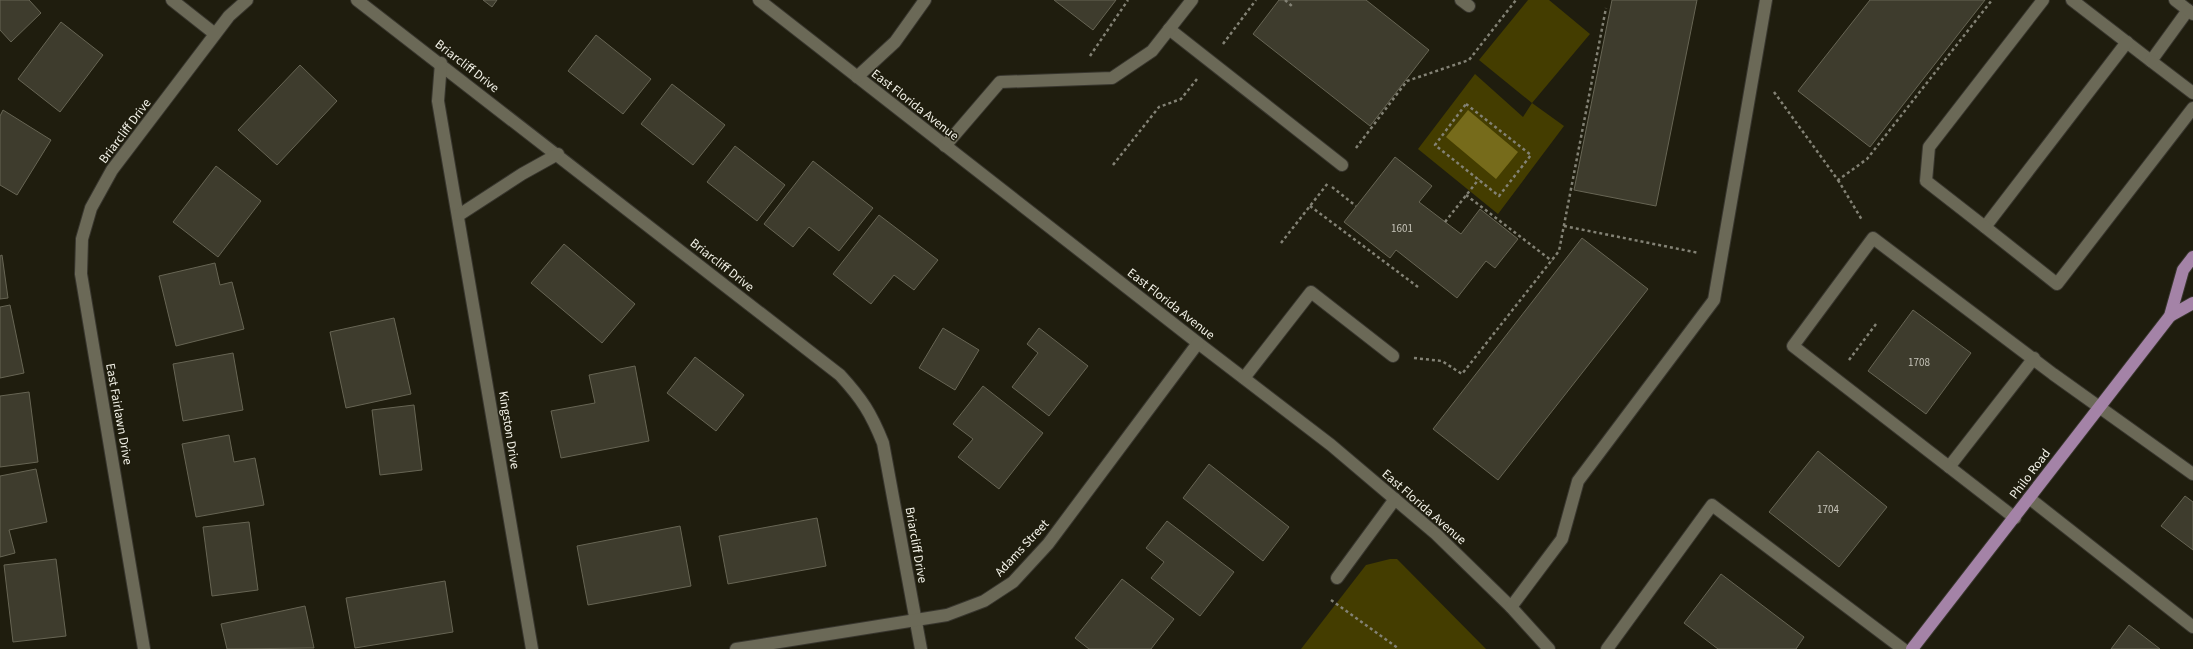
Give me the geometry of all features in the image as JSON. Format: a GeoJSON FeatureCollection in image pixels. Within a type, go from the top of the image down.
{"type":"FeatureCollection","features":[{"type":"Feature","properties":{"kind":"main road","name":"Philo Road"},"geometry":{"type":"LineString","coordinates":[[2170,316],[2183,270],[2193,257]]}},
{"type":"Feature","properties":{"kind":"main road","name":"Philo Road"},"geometry":{"type":"LineString","coordinates":[[1912,649],[2170,316],[2193,303]]}},
{"type":"Feature","properties":{"kind":"street"},"geometry":{"type":"LineString","coordinates":[[172,0],[215,34]]}},
{"type":"Feature","properties":{"kind":"street","name":"Briarcliff Drive"},"geometry":{"type":"LineString","coordinates":[[103,186],[112,170],[215,34],[229,16],[247,0]]}},
{"type":"Feature","properties":{"kind":"street","name":"Briarcliff Drive"},"geometry":{"type":"LineString","coordinates":[[357,0],[441,63],[840,375],[859,396],[872,415],[883,443],[921,649]]}},
{"type":"Feature","properties":{"kind":"street","name":"East Florida Avenue"},"geometry":{"type":"LineString","coordinates":[[759,0],[1331,445],[1436,534],[1511,607],[1549,649]]}},
{"type":"Feature","properties":{"kind":"street"},"geometry":{"type":"LineString","coordinates":[[857,77],[895,42],[924,0]]}},
{"type":"Feature","properties":{"kind":"street"},"geometry":{"type":"LineString","coordinates":[[945,146],[1000,82],[1112,78],[1152,51],[1192,0]]}},
{"type":"Feature","properties":{"kind":"street"},"geometry":{"type":"LineString","coordinates":[[1511,607],[1562,539],[1578,481],[1714,300],[1766,0]]}},
{"type":"Feature","properties":{"kind":"street"},"geometry":{"type":"LineString","coordinates":[[2043,0],[1929,147],[1926,181],[2057,284],[2193,108]]}},
{"type":"Feature","properties":{"kind":"street"},"geometry":{"type":"LineString","coordinates":[[2072,0],[2193,93]]}},
{"type":"Feature","properties":{"kind":"street"},"geometry":{"type":"LineString","coordinates":[[2151,61],[2191,12],[2175,0]]}},
{"type":"Feature","properties":{"kind":"street"},"geometry":{"type":"LineString","coordinates":[[1169,29],[1342,165]]}},
{"type":"Feature","properties":{"kind":"street"},"geometry":{"type":"LineString","coordinates":[[1985,227],[2126,42]]}},
{"type":"Feature","properties":{"kind":"street","name":"Kingston Drive"},"geometry":{"type":"LineString","coordinates":[[441,63],[438,102],[459,215],[532,649]]}},
{"type":"Feature","properties":{"kind":"street"},"geometry":{"type":"LineString","coordinates":[[459,215],[522,174],[558,154]]}},
{"type":"Feature","properties":{"kind":"street","name":"East Fairlawn Drive"},"geometry":{"type":"LineString","coordinates":[[103,186],[91,208],[82,239],[81,274],[144,649]]}},
{"type":"Feature","properties":{"kind":"street"},"geometry":{"type":"LineString","coordinates":[[2015,518],[1794,346],[1873,238],[2193,474]]}},
{"type":"Feature","properties":{"kind":"street"},"geometry":{"type":"LineString","coordinates":[[1244,378],[1311,292],[1393,356]]}},
{"type":"Feature","properties":{"kind":"street","name":"Adams Street"},"geometry":{"type":"LineString","coordinates":[[736,649],[947,615],[984,601],[1013,582],[1048,544],[1198,343]]}},
{"type":"Feature","properties":{"kind":"street"},"geometry":{"type":"LineString","coordinates":[[1949,467],[2034,358]]}},
{"type":"Feature","properties":{"kind":"street"},"geometry":{"type":"LineString","coordinates":[[2029,498],[2193,627]]}},
{"type":"Feature","properties":{"kind":"street"},"geometry":{"type":"LineString","coordinates":[[1337,578],[1395,500]]}},
{"type":"Feature","properties":{"kind":"street"},"geometry":{"type":"LineString","coordinates":[[1606,649],[1712,504],[1903,649]]}},
{"type":"Feature","properties":{"kind":"path"},"geometry":{"type":"LineString","coordinates":[[1074,79],[1128,0]]}},
{"type":"Feature","properties":{"kind":"path"},"geometry":{"type":"LineString","coordinates":[[1113,165],[1159,107],[1181,100],[1256,0]]}},
{"type":"Feature","properties":{"kind":"path"},"geometry":{"type":"LineString","coordinates":[[1285,0],[1293,6]]}},
{"type":"Feature","properties":{"kind":"path"},"geometry":{"type":"LineString","coordinates":[[1281,243],[1407,81],[1468,60],[1516,0]]}},
{"type":"Feature","properties":{"kind":"path"},"geometry":{"type":"LineString","coordinates":[[1838,180],[1867,159],[1992,0]]}},
{"type":"Feature","properties":{"kind":"path"},"geometry":{"type":"LineString","coordinates":[[1393,356],[1442,361],[1462,374],[1559,251],[1606,8]]}},
{"type":"Feature","properties":{"kind":"path"},"geometry":{"type":"LineString","coordinates":[[1755,66],[1838,180],[1873,238]]}},
{"type":"Feature","properties":{"kind":"path"},"geometry":{"type":"LineString","coordinates":[[1466,104],[1531,155],[1499,196],[1479,179],[1435,145],[1466,104]]}},
{"type":"Feature","properties":{"kind":"path"},"geometry":{"type":"LineString","coordinates":[[1445,222],[1479,179]]}},
{"type":"Feature","properties":{"kind":"path"},"geometry":{"type":"LineString","coordinates":[[1328,184],[1356,206]]}},
{"type":"Feature","properties":{"kind":"path"},"geometry":{"type":"LineString","coordinates":[[1466,195],[1552,261]]}},
{"type":"Feature","properties":{"kind":"path"},"geometry":{"type":"LineString","coordinates":[[1310,206],[1418,287]]}},
{"type":"Feature","properties":{"kind":"path"},"geometry":{"type":"LineString","coordinates":[[1564,226],[1721,258]]}},
{"type":"Feature","properties":{"kind":"path"},"geometry":{"type":"LineString","coordinates":[[1836,379],[1876,324]]}},
{"type":"Feature","properties":{"kind":"path"},"geometry":{"type":"LineString","coordinates":[[1330,599],[1399,649]]}},
{"type":"Feature","properties":{"kind":"shaded area"},"geometry":{"type":"Polygon","coordinates":[[[1528,0],[1549,0],[1590,34],[1532,103],[1479,60],[1528,0]]]}},
{"type":"Feature","properties":{"kind":"shaded area"},"geometry":{"type":"Polygon","coordinates":[[[1475,74],[1523,117],[1532,103],[1564,126],[1498,214],[1418,149],[1475,74]]]}},
{"type":"Feature","properties":{"kind":"shaded area"},"geometry":{"type":"Polygon","coordinates":[[[1468,110],[1518,152],[1496,179],[1446,137],[1468,110]]]}},
{"type":"Feature","properties":{"kind":"shaded area"},"geometry":{"type":"Polygon","coordinates":[[[1390,559],[1397,559],[1486,649],[1301,649],[1366,565],[1390,559]]]}},
{"type":"Feature","properties":{"kind":"building"},"geometry":{"type":"Polygon","coordinates":[[[0,0],[29,0],[41,13],[11,42],[0,30],[0,0]]]}},
{"type":"Feature","properties":{"kind":"building"},"geometry":{"type":"Polygon","coordinates":[[[483,0],[497,0],[492,7],[483,0]]]}},
{"type":"Feature","properties":{"kind":"building"},"geometry":{"type":"Polygon","coordinates":[[[1054,0],[1116,0],[1093,30],[1054,0]]]}},
{"type":"Feature","properties":{"kind":"building"},"geometry":{"type":"Polygon","coordinates":[[[1279,0],[1366,0],[1429,50],[1370,126],[1253,34],[1279,0]]]}},
{"type":"Feature","properties":{"kind":"building"},"geometry":{"type":"Polygon","coordinates":[[[1612,0],[1697,0],[1656,206],[1574,190],[1612,0]]]}},
{"type":"Feature","properties":{"kind":"building"},"geometry":{"type":"Polygon","coordinates":[[[1870,0],[1985,0],[1870,147],[1798,91],[1870,0]]]}},
{"type":"Feature","properties":{"kind":"building"},"geometry":{"type":"Polygon","coordinates":[[[61,22],[103,55],[60,112],[18,79],[61,22]]]}},
{"type":"Feature","properties":{"kind":"building"},"geometry":{"type":"Polygon","coordinates":[[[596,35],[651,79],[623,114],[568,71],[596,35]]]}},
{"type":"Feature","properties":{"kind":"building"},"geometry":{"type":"Polygon","coordinates":[[[300,65],[337,101],[277,165],[238,130],[300,65]]]}},
{"type":"Feature","properties":{"kind":"building"},"geometry":{"type":"Polygon","coordinates":[[[672,84],[725,125],[693,165],[641,124],[672,84]]]}},
{"type":"Feature","properties":{"kind":"building"},"geometry":{"type":"Polygon","coordinates":[[[3,110],[51,140],[17,195],[0,185],[0,116],[3,110]]]}},
{"type":"Feature","properties":{"kind":"building"},"geometry":{"type":"Polygon","coordinates":[[[735,146],[785,185],[757,221],[707,182],[735,146]]]}},
{"type":"Feature","properties":{"kind":"building"},"geometry":{"type":"Polygon","coordinates":[[[1395,157],[1432,186],[1419,202],[1461,234],[1480,209],[1518,239],[1495,268],[1486,261],[1457,298],[1396,250],[1390,258],[1344,222],[1395,157]]]}},
{"type":"Feature","properties":{"kind":"building"},"geometry":{"type":"Polygon","coordinates":[[[813,161],[873,208],[839,251],[809,227],[793,247],[764,224],[813,161]]]}},
{"type":"Feature","properties":{"kind":"building"},"geometry":{"type":"Polygon","coordinates":[[[216,166],[261,201],[218,257],[173,222],[216,166]]]}},
{"type":"Feature","properties":{"kind":"building"},"geometry":{"type":"Polygon","coordinates":[[[879,215],[938,260],[914,290],[894,275],[871,304],[833,274],[879,215]]]}},
{"type":"Feature","properties":{"kind":"building"},"geometry":{"type":"Polygon","coordinates":[[[1582,238],[1648,289],[1498,480],[1433,429],[1582,238]]]}},
{"type":"Feature","properties":{"kind":"building"},"geometry":{"type":"Polygon","coordinates":[[[564,244],[635,304],[602,343],[531,283],[564,244]]]}},
{"type":"Feature","properties":{"kind":"building"},"geometry":{"type":"Polygon","coordinates":[[[2,255],[8,298],[0,299],[0,256],[2,255]]]}},
{"type":"Feature","properties":{"kind":"building"},"geometry":{"type":"Polygon","coordinates":[[[215,263],[220,285],[232,282],[244,329],[176,346],[159,276],[215,263]]]}},
{"type":"Feature","properties":{"kind":"building"},"geometry":{"type":"Polygon","coordinates":[[[10,305],[24,373],[0,378],[0,307],[10,305]]]}},
{"type":"Feature","properties":{"kind":"building"},"geometry":{"type":"Polygon","coordinates":[[[1913,310],[1971,353],[1926,414],[1868,371],[1913,310]]]}},
{"type":"Feature","properties":{"kind":"building"},"geometry":{"type":"Polygon","coordinates":[[[394,318],[411,394],[346,408],[330,332],[394,318]]]}},
{"type":"Feature","properties":{"kind":"building"},"geometry":{"type":"Polygon","coordinates":[[[943,328],[979,350],[955,390],[919,368],[943,328]]]}},
{"type":"Feature","properties":{"kind":"building"},"geometry":{"type":"Polygon","coordinates":[[[1039,328],[1088,366],[1049,416],[1012,387],[1038,353],[1027,344],[1039,328]]]}},
{"type":"Feature","properties":{"kind":"building"},"geometry":{"type":"Polygon","coordinates":[[[233,353],[243,410],[183,421],[173,364],[233,353]]]}},
{"type":"Feature","properties":{"kind":"building"},"geometry":{"type":"Polygon","coordinates":[[[695,357],[744,395],[716,431],[667,393],[695,357]]]}},
{"type":"Feature","properties":{"kind":"building"},"geometry":{"type":"Polygon","coordinates":[[[635,366],[649,441],[561,458],[551,411],[595,403],[589,375],[635,366]]]}},
{"type":"Feature","properties":{"kind":"building"},"geometry":{"type":"Polygon","coordinates":[[[983,386],[1043,433],[999,489],[958,457],[973,439],[953,424],[983,386]]]}},
{"type":"Feature","properties":{"kind":"building"},"geometry":{"type":"Polygon","coordinates":[[[29,392],[38,462],[0,467],[0,396],[29,392]]]}},
{"type":"Feature","properties":{"kind":"building"},"geometry":{"type":"Polygon","coordinates":[[[414,405],[422,470],[380,475],[372,410],[414,405]]]}},
{"type":"Feature","properties":{"kind":"building"},"geometry":{"type":"Polygon","coordinates":[[[229,435],[234,462],[255,458],[264,505],[196,517],[182,444],[229,435]]]}},
{"type":"Feature","properties":{"kind":"building"},"geometry":{"type":"Polygon","coordinates":[[[1818,451],[1887,507],[1839,567],[1769,512],[1818,451]]]}},
{"type":"Feature","properties":{"kind":"building"},"geometry":{"type":"Polygon","coordinates":[[[1209,464],[1289,527],[1263,561],[1183,498],[1209,464]]]}},
{"type":"Feature","properties":{"kind":"building"},"geometry":{"type":"Polygon","coordinates":[[[36,469],[47,522],[9,530],[15,553],[0,557],[0,476],[36,469]]]}},
{"type":"Feature","properties":{"kind":"building"},"geometry":{"type":"Polygon","coordinates":[[[2185,496],[2193,502],[2193,550],[2161,526],[2185,496]]]}},
{"type":"Feature","properties":{"kind":"building"},"geometry":{"type":"Polygon","coordinates":[[[817,518],[826,566],[728,584],[719,536],[817,518]]]}},
{"type":"Feature","properties":{"kind":"building"},"geometry":{"type":"Polygon","coordinates":[[[1167,521],[1234,572],[1200,616],[1151,578],[1164,562],[1146,548],[1167,521]]]}},
{"type":"Feature","properties":{"kind":"building"},"geometry":{"type":"Polygon","coordinates":[[[249,522],[258,590],[212,596],[203,527],[249,522]]]}},
{"type":"Feature","properties":{"kind":"building"},"geometry":{"type":"Polygon","coordinates":[[[680,526],[691,586],[588,605],[577,546],[680,526]]]}},
{"type":"Feature","properties":{"kind":"building"},"geometry":{"type":"Polygon","coordinates":[[[56,559],[66,636],[13,642],[4,565],[56,559]]]}},
{"type":"Feature","properties":{"kind":"building"},"geometry":{"type":"Polygon","coordinates":[[[1721,574],[1804,637],[1796,649],[1718,649],[1684,623],[1721,574]]]}},
{"type":"Feature","properties":{"kind":"building"},"geometry":{"type":"Polygon","coordinates":[[[1122,579],[1174,619],[1151,649],[1089,649],[1075,638],[1122,579]]]}},
{"type":"Feature","properties":{"kind":"building"},"geometry":{"type":"Polygon","coordinates":[[[445,581],[453,632],[355,648],[346,598],[445,581]]]}},
{"type":"Feature","properties":{"kind":"building"},"geometry":{"type":"Polygon","coordinates":[[[305,606],[314,648],[227,649],[221,624],[305,606]]]}},
{"type":"Feature","properties":{"kind":"building"},"geometry":{"type":"Polygon","coordinates":[[[2129,625],[2160,649],[2111,649],[2129,625]]]}}]}
